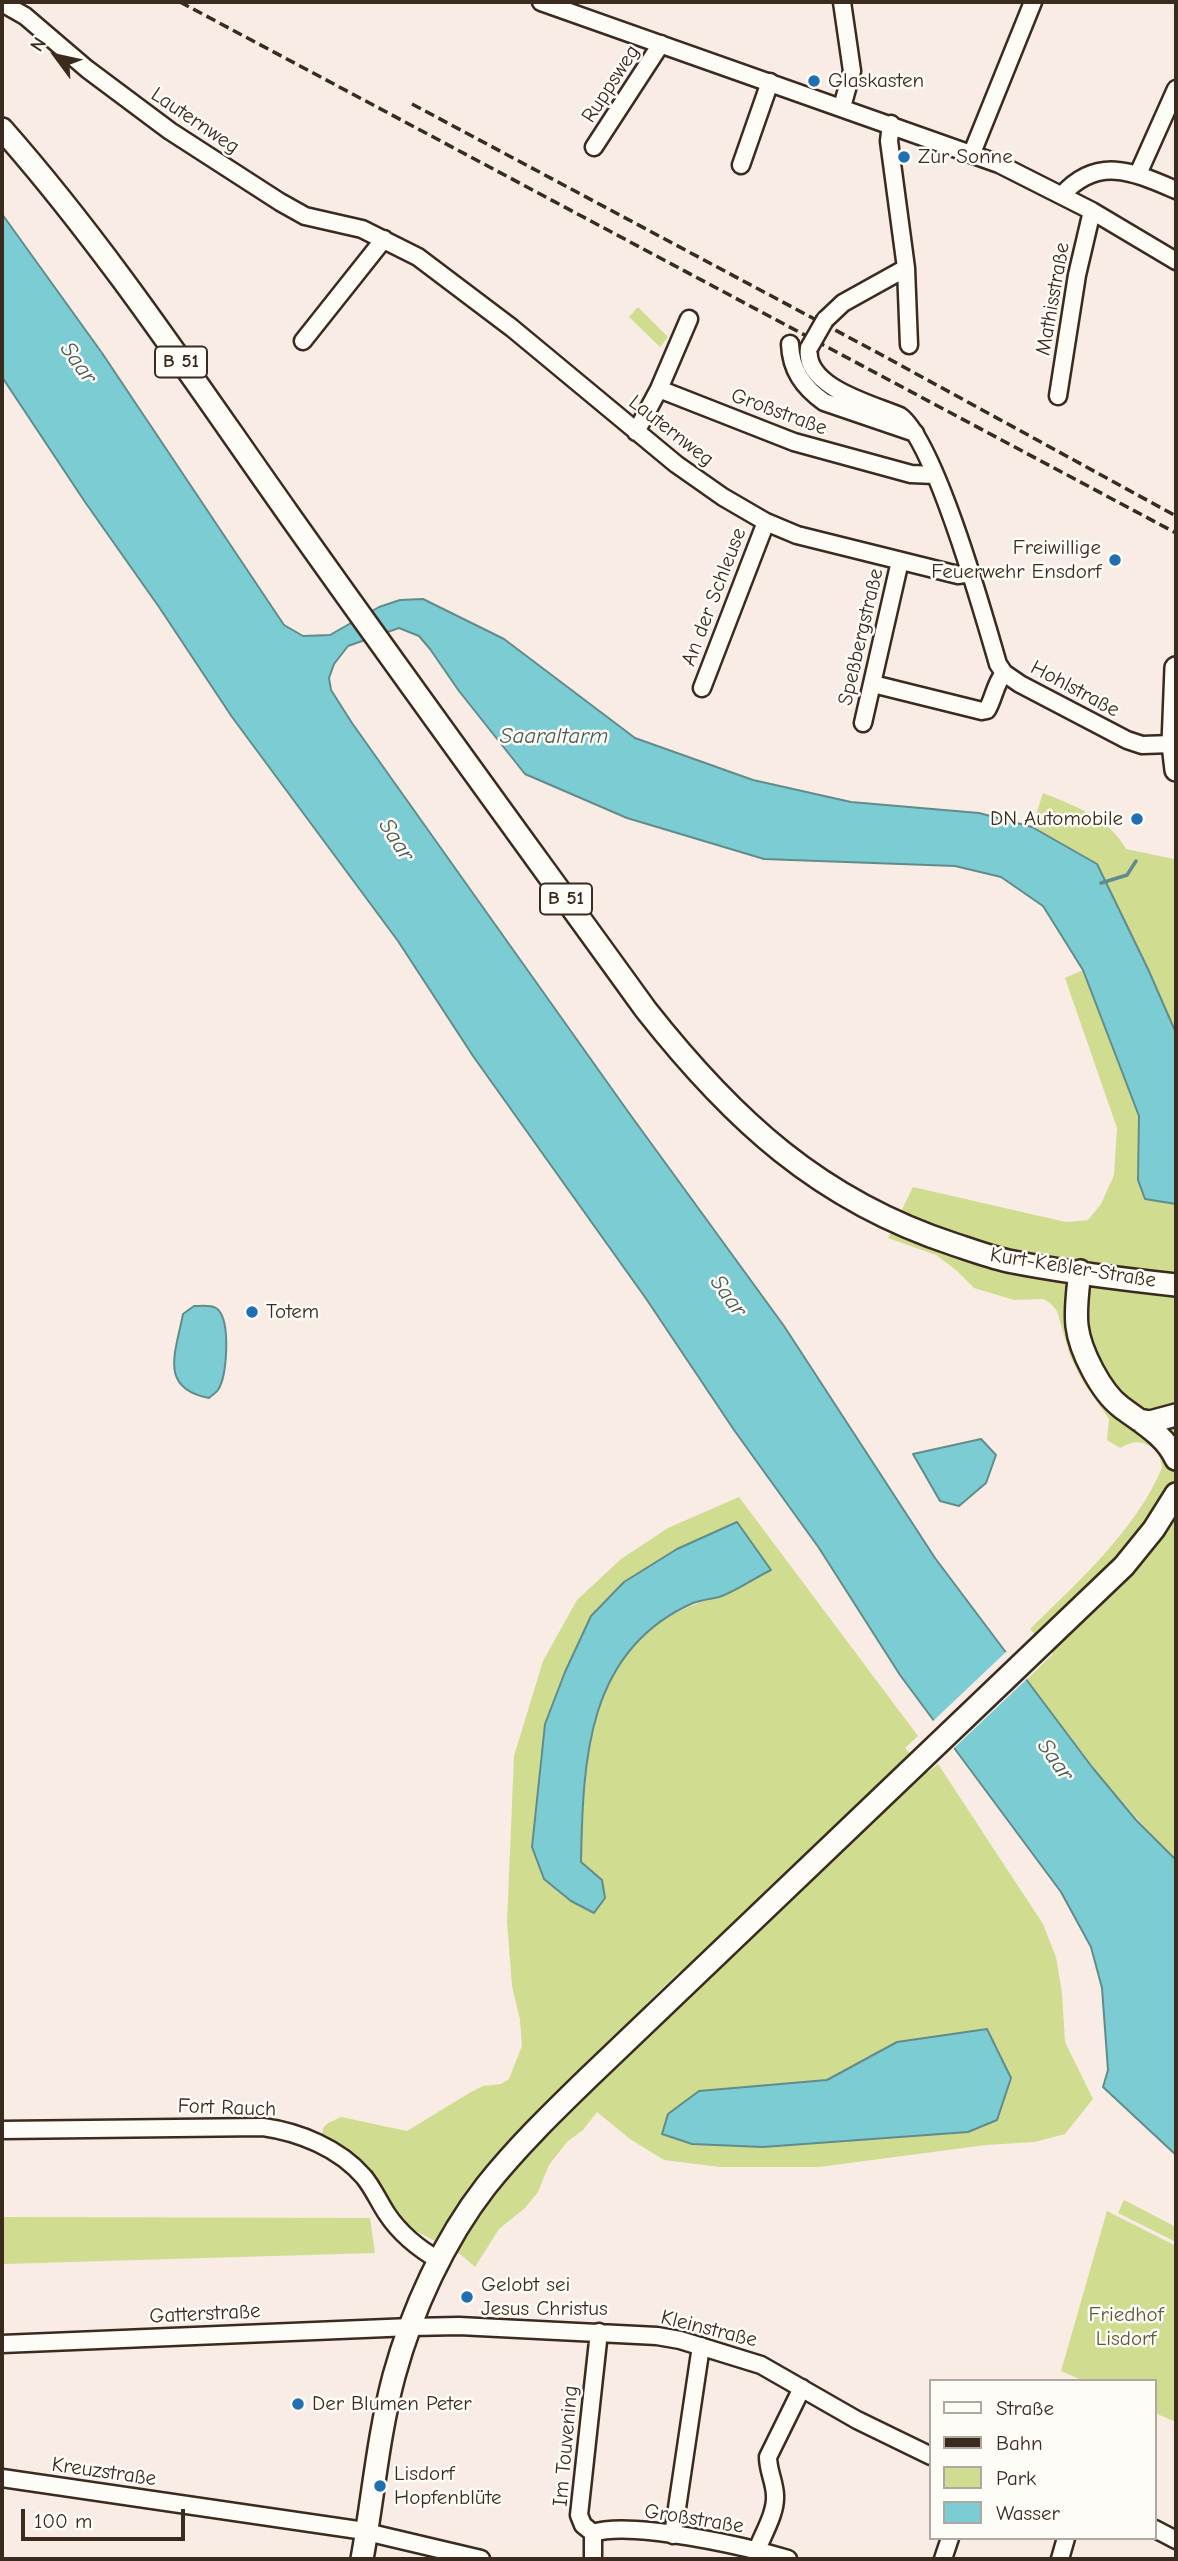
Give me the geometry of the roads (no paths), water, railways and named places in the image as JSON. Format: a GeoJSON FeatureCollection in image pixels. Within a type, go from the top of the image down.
{"type":"FeatureCollection","features":[{"type":"Feature","properties":{"kind":"main road","name":"Kurt-Keßler-Straße"},"geometry":{"type":"LineString","coordinates":[[2,129],[139,304],[391,659],[646,1010],[684,1059],[752,1129],[816,1178],[851,1199],[934,1238],[1007,1261],[1176,1285]]}},
{"type":"Feature","properties":{"kind":"main road"},"geometry":{"type":"LineString","coordinates":[[1176,668],[1173,744],[1176,770]]}},
{"type":"Feature","properties":{"kind":"main road"},"geometry":{"type":"LineString","coordinates":[[1080,1272],[1077,1328],[1086,1355],[1101,1384],[1117,1404],[1170,1447],[1176,1459]]}},
{"type":"Feature","properties":{"kind":"main road"},"geometry":{"type":"LineString","coordinates":[[1139,1420],[1150,1422],[1176,1415]]}},
{"type":"Feature","properties":{"kind":"main road"},"geometry":{"type":"LineString","coordinates":[[1075,1610],[1147,1516],[1176,1472]]}},
{"type":"Feature","properties":{"kind":"main road"},"geometry":{"type":"LineString","coordinates":[[1154,1529],[1176,1494]]}},
{"type":"Feature","properties":{"kind":"main road"},"geometry":{"type":"LineString","coordinates":[[362,2559],[388,2403],[411,2327],[440,2261],[484,2188],[511,2155],[655,2013],[1124,1566],[1176,1506]]}},
{"type":"Feature","properties":{"kind":"street"},"geometry":{"type":"LineString","coordinates":[[541,2],[972,153],[1062,195],[1176,261]]}},
{"type":"Feature","properties":{"kind":"street"},"geometry":{"type":"LineString","coordinates":[[842,2],[852,71],[842,107]]}},
{"type":"Feature","properties":{"kind":"street"},"geometry":{"type":"LineString","coordinates":[[972,153],[1033,2]]}},
{"type":"Feature","properties":{"kind":"street","name":"Lauternweg"},"geometry":{"type":"LineString","coordinates":[[2,3],[25,16],[87,69],[160,124],[270,196],[305,216],[362,229],[418,257],[492,312],[636,432],[706,486],[766,522],[816,541],[958,575],[971,573]]}},
{"type":"Feature","properties":{"kind":"street","name":"Ruppsweg"},"geometry":{"type":"LineString","coordinates":[[594,147],[661,44]]}},
{"type":"Feature","properties":{"kind":"street"},"geometry":{"type":"LineString","coordinates":[[741,166],[770,82]]}},
{"type":"Feature","properties":{"kind":"street"},"geometry":{"type":"LineString","coordinates":[[1138,174],[1176,89]]}},
{"type":"Feature","properties":{"kind":"street"},"geometry":{"type":"LineString","coordinates":[[891,124],[889,141],[906,268],[909,345]]}},
{"type":"Feature","properties":{"kind":"street"},"geometry":{"type":"LineString","coordinates":[[1062,195],[1080,178],[1102,170],[1138,174],[1176,190]]}},
{"type":"Feature","properties":{"kind":"street","name":"Mathisstraße"},"geometry":{"type":"LineString","coordinates":[[1058,396],[1077,275],[1092,211]]}},
{"type":"Feature","properties":{"kind":"street"},"geometry":{"type":"LineString","coordinates":[[303,341],[384,239]]}},
{"type":"Feature","properties":{"kind":"street"},"geometry":{"type":"LineString","coordinates":[[1140,241],[1176,269]]}},
{"type":"Feature","properties":{"kind":"street","name":"Hohlstraße"},"geometry":{"type":"LineString","coordinates":[[906,268],[843,303],[825,320],[810,348],[809,361],[822,380],[900,416],[910,424],[935,475],[1004,673],[1127,740],[1142,745],[1173,744]]}},
{"type":"Feature","properties":{"kind":"street"},"geometry":{"type":"LineString","coordinates":[[636,432],[660,389],[689,319]]}},
{"type":"Feature","properties":{"kind":"street"},"geometry":{"type":"LineString","coordinates":[[790,344],[793,367],[811,393],[824,402],[915,433]]}},
{"type":"Feature","properties":{"kind":"street","name":"Großstraße"},"geometry":{"type":"LineString","coordinates":[[660,389],[794,442],[911,474],[935,475]]}},
{"type":"Feature","properties":{"kind":"street","name":"An der Schleuse"},"geometry":{"type":"LineString","coordinates":[[702,688],[766,522]]}},
{"type":"Feature","properties":{"kind":"street","name":"Speßbergstraße"},"geometry":{"type":"LineString","coordinates":[[863,723],[900,561]]}},
{"type":"Feature","properties":{"kind":"street"},"geometry":{"type":"LineString","coordinates":[[873,684],[982,711],[990,704],[1004,673]]}},
{"type":"Feature","properties":{"kind":"street","name":"Fort Rauch"},"geometry":{"type":"LineString","coordinates":[[2,2130],[237,2127],[284,2130],[305,2137],[351,2165],[363,2177],[405,2236],[440,2261]]}},
{"type":"Feature","properties":{"kind":"street","name":"Gatterstraße"},"geometry":{"type":"LineString","coordinates":[[2,2344],[411,2327]]}},
{"type":"Feature","properties":{"kind":"street","name":"Kleinstraße"},"geometry":{"type":"LineString","coordinates":[[411,2327],[599,2332],[657,2336],[701,2346],[761,2365],[857,2420],[930,2456]]}},
{"type":"Feature","properties":{"kind":"street","name":"Im Touvening"},"geometry":{"type":"LineString","coordinates":[[593,2559],[593,2533],[583,2525],[579,2515],[599,2332]]}},
{"type":"Feature","properties":{"kind":"street"},"geometry":{"type":"LineString","coordinates":[[673,2535],[701,2346]]}},
{"type":"Feature","properties":{"kind":"street"},"geometry":{"type":"LineString","coordinates":[[757,2550],[776,2500],[768,2469],[768,2457],[802,2388]]}},
{"type":"Feature","properties":{"kind":"street","name":"Kreuzstraße"},"geometry":{"type":"LineString","coordinates":[[2,2478],[367,2532],[481,2559]]}},
{"type":"Feature","properties":{"kind":"street","name":"Großstraße"},"geometry":{"type":"LineString","coordinates":[[593,2533],[605,2529],[673,2535],[757,2550],[788,2559]]}},
{"type":"Feature","properties":{"kind":"street"},"geometry":{"type":"LineString","coordinates":[[1157,2530],[1176,2540]]}},
{"type":"Feature","properties":{"kind":"street"},"geometry":{"type":"LineString","coordinates":[[943,2559],[949,2540]]}},
{"type":"Feature","properties":{"kind":"street"},"geometry":{"type":"LineString","coordinates":[[1060,2559],[1065,2540]]}},
{"type":"Feature","properties":{"kind":"water"},"geometry":{"type":"Polygon","coordinates":[[[2,214],[102,353],[284,625],[303,636],[330,635],[379,607],[400,600],[423,599],[504,639],[635,738],[753,780],[851,802],[979,813],[1032,827],[1097,864],[1176,1033],[1176,1204],[1145,1199],[1138,1180],[1139,1116],[1083,970],[1043,906],[1001,877],[955,866],[764,859],[627,818],[525,774],[419,636],[399,628],[348,646],[334,664],[329,678],[331,690],[352,723],[784,1326],[935,1558],[1092,1767],[1136,1820],[1176,1860],[1176,2155],[1103,2087],[1108,2070],[1102,1988],[1091,1947],[1061,1892],[900,1675],[819,1548],[473,1056],[398,941],[232,717],[2,377],[2,214]]]}},
{"type":"Feature","properties":{"kind":"water"},"geometry":{"type":"Polygon","coordinates":[[[194,1306],[218,1309],[225,1329],[224,1374],[218,1390],[209,1398],[182,1386],[174,1366],[183,1314],[194,1306]]]}},
{"type":"Feature","properties":{"kind":"water"},"geometry":{"type":"Polygon","coordinates":[[[981,1439],[996,1455],[986,1483],[959,1506],[940,1501],[913,1454],[981,1439]]]}},
{"type":"Feature","properties":{"kind":"water"},"geometry":{"type":"Polygon","coordinates":[[[737,1522],[771,1570],[719,1597],[693,1603],[658,1623],[631,1649],[611,1679],[598,1712],[589,1748],[584,1786],[581,1862],[602,1880],[605,1898],[594,1913],[571,1901],[544,1879],[532,1847],[545,1724],[591,1616],[624,1582],[677,1549],[737,1522]]]}},
{"type":"Feature","properties":{"kind":"water"},"geometry":{"type":"Polygon","coordinates":[[[987,2029],[1011,2078],[997,2120],[968,2132],[763,2147],[692,2144],[662,2134],[668,2114],[699,2091],[827,2080],[897,2042],[987,2029]]]}},
{"type":"Feature","properties":{"kind":"waterway"},"geometry":{"type":"LineString","coordinates":[[1101,883],[1127,875],[1136,861]]}},
{"type":"Feature","properties":{"kind":"railway"},"geometry":{"type":"LineString","coordinates":[[180,2],[1176,533]]}},
{"type":"Feature","properties":{"kind":"railway"},"geometry":{"type":"LineString","coordinates":[[412,104],[1176,516]]}},
{"type":"Feature","properties":{"kind":"place","name":"Glaskasten"},"geometry":{"type":"Point","coordinates":[814,81]}},
{"type":"Feature","properties":{"kind":"place","name":"Zur Sonne"},"geometry":{"type":"Point","coordinates":[904,157]}},
{"type":"Feature","properties":{"kind":"place","name":"Freiwillige Feuerwehr Ensdorf"},"geometry":{"type":"Point","coordinates":[1115,560]}},
{"type":"Feature","properties":{"kind":"place","name":"DN Automobile"},"geometry":{"type":"Point","coordinates":[1137,819]}},
{"type":"Feature","properties":{"kind":"place","name":"Totem"},"geometry":{"type":"Point","coordinates":[252,1312]}},
{"type":"Feature","properties":{"kind":"place","name":"Gelobt sei Jesus Christus"},"geometry":{"type":"Point","coordinates":[467,2297]}},
{"type":"Feature","properties":{"kind":"place","name":"Der Blumen Peter"},"geometry":{"type":"Point","coordinates":[298,2404]}},
{"type":"Feature","properties":{"kind":"place","name":"Lisdorf Hopfenblüte"},"geometry":{"type":"Point","coordinates":[380,2486]}},
{"type":"Feature","properties":{"kind":"water label","name":"Saar"},"geometry":{"type":"Point","coordinates":[78,363]}},
{"type":"Feature","properties":{"kind":"water label","name":"Saaraltarm"},"geometry":{"type":"Point","coordinates":[554,736]}},
{"type":"Feature","properties":{"kind":"water label","name":"Saar"},"geometry":{"type":"Point","coordinates":[396,840]}},
{"type":"Feature","properties":{"kind":"water label","name":"Saar"},"geometry":{"type":"Point","coordinates":[728,1296]}},
{"type":"Feature","properties":{"kind":"water label","name":"Saar"},"geometry":{"type":"Point","coordinates":[1055,1760]}},
{"type":"Feature","properties":{"kind":"park label","name":"Friedhof Lisdorf"},"geometry":{"type":"Point","coordinates":[1126,2327]}}]}
